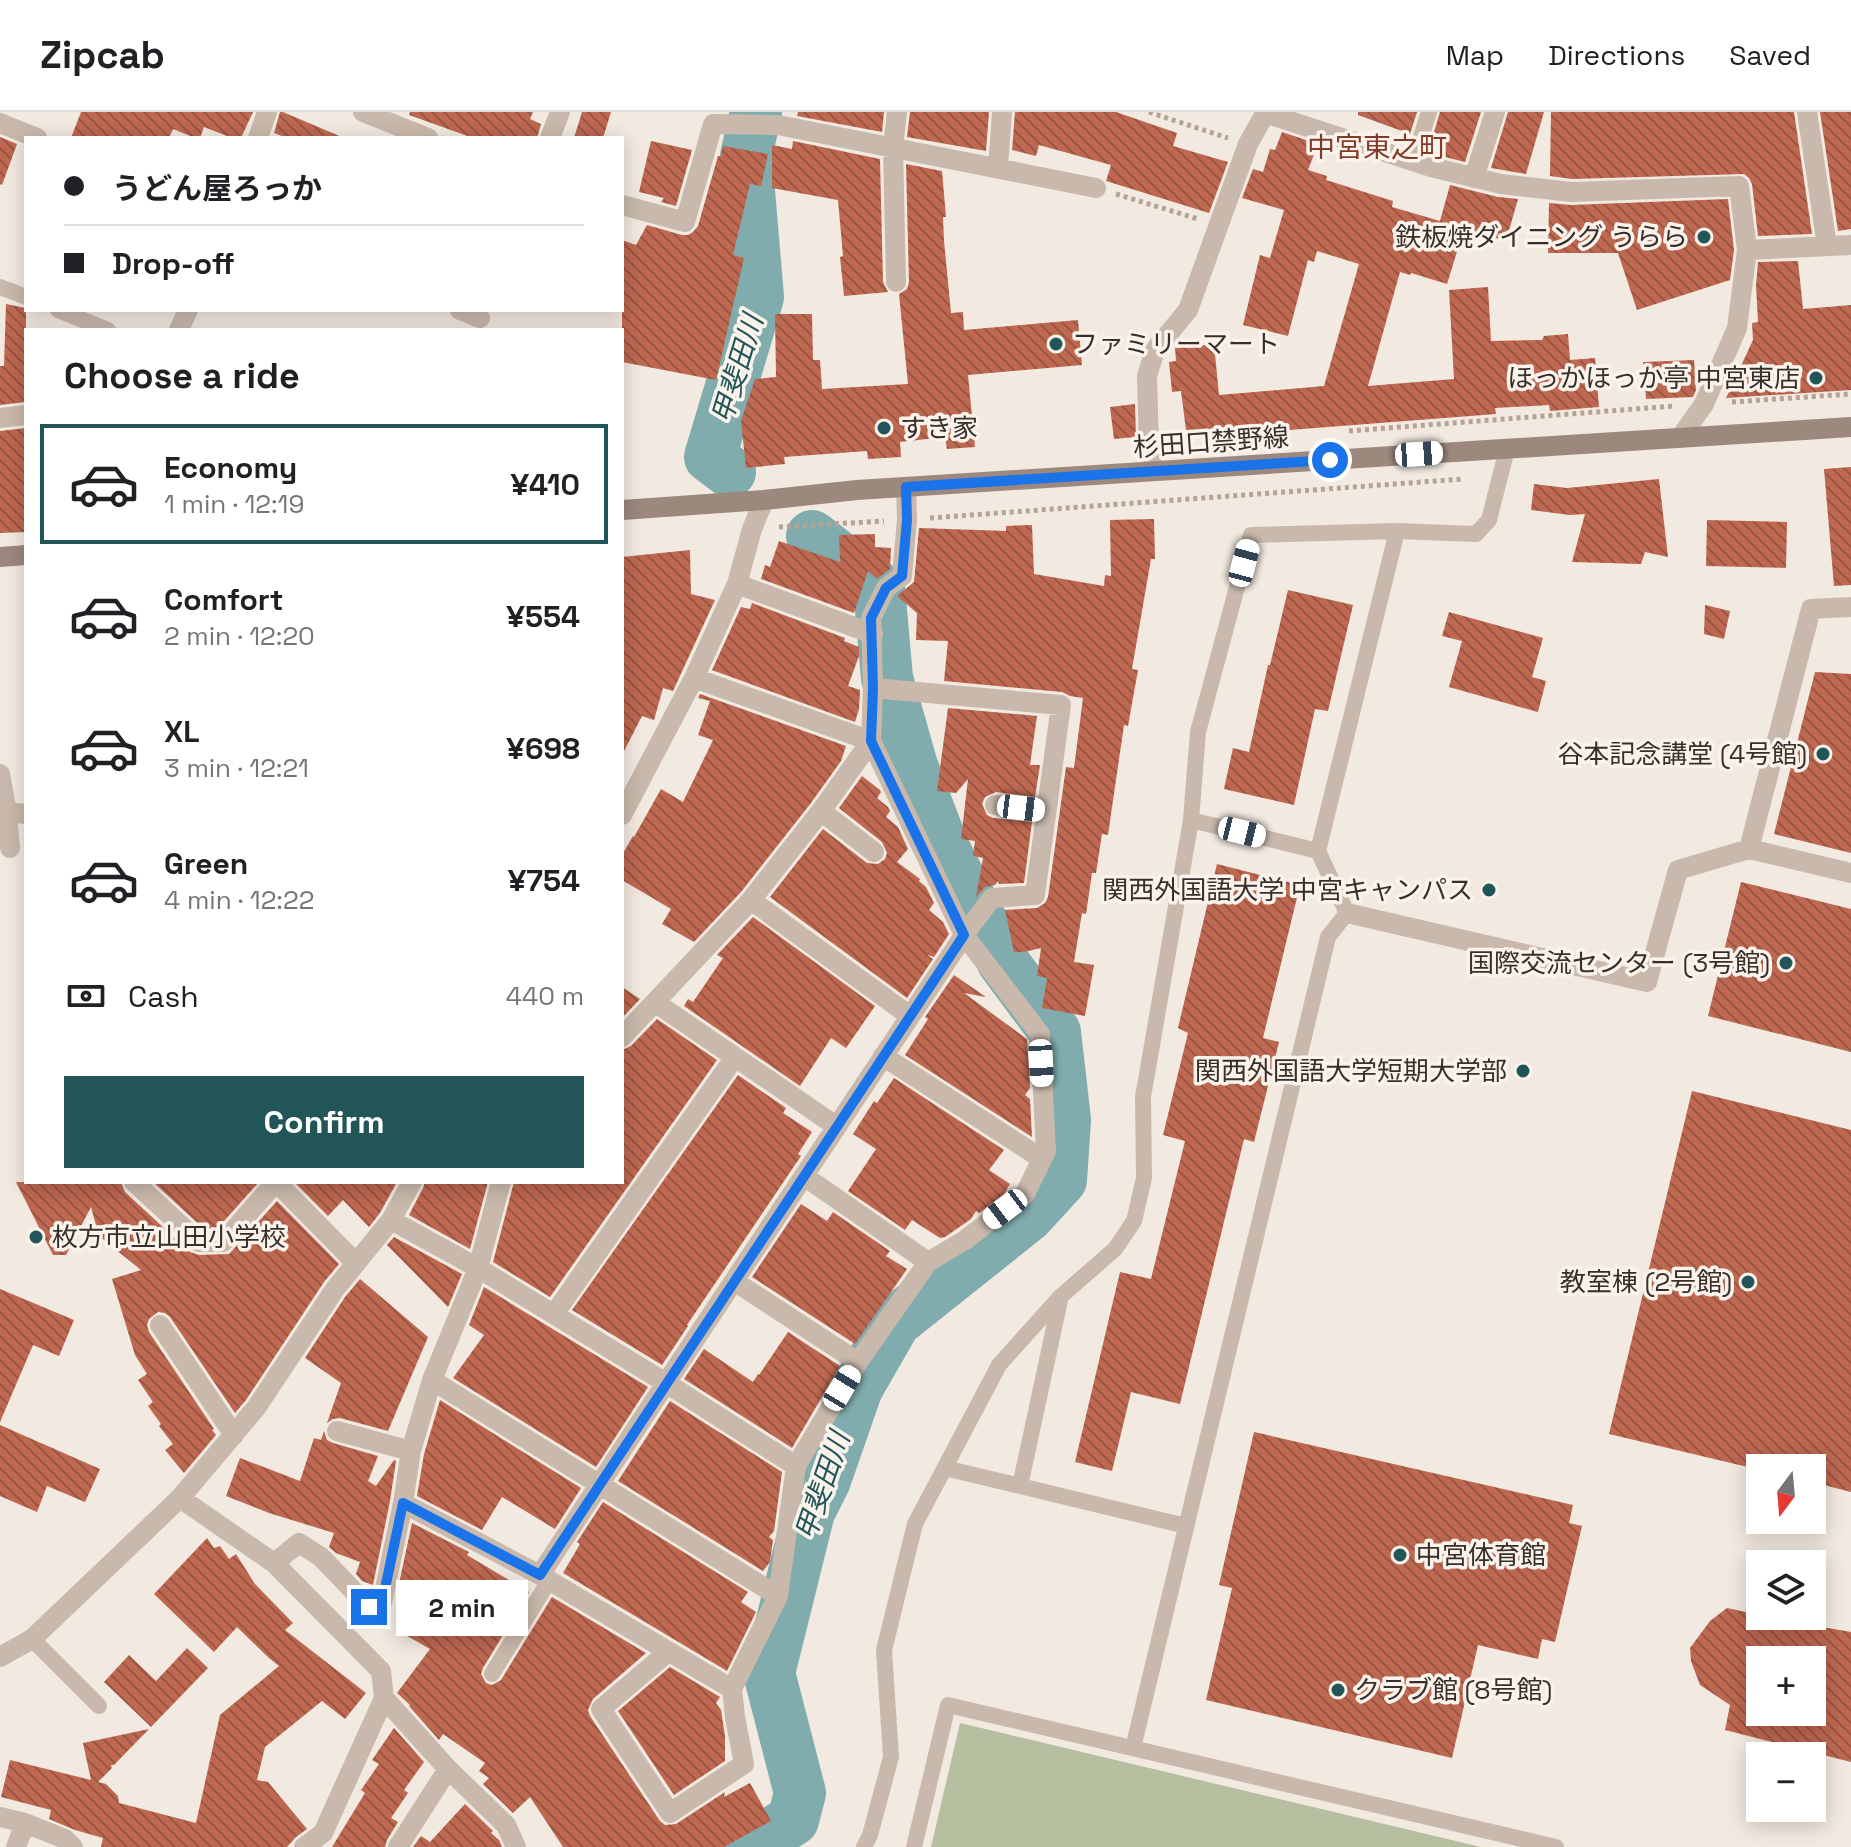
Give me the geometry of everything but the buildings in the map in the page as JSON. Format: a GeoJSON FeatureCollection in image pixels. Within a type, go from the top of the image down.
{"type":"FeatureCollection","features":[{"type":"Feature","properties":{"kind":"main road","name":"杉田口禁野線"},"geometry":{"type":"LineString","coordinates":[[624,510],[906,487],[1851,427]]}},
{"type":"Feature","properties":{"kind":"main road"},"geometry":{"type":"LineString","coordinates":[[0,557],[24,555]]}},
{"type":"Feature","properties":{"kind":"street"},"geometry":{"type":"LineString","coordinates":[[259,136],[267,112]]}},
{"type":"Feature","properties":{"kind":"street"},"geometry":{"type":"LineString","coordinates":[[363,112],[423,136]]}},
{"type":"Feature","properties":{"kind":"street"},"geometry":{"type":"LineString","coordinates":[[551,136],[560,112]]}},
{"type":"Feature","properties":{"kind":"street"},"geometry":{"type":"LineString","coordinates":[[896,282],[893,147],[897,112]]}},
{"type":"Feature","properties":{"kind":"street"},"geometry":{"type":"LineString","coordinates":[[998,168],[1002,112]]}},
{"type":"Feature","properties":{"kind":"street"},"geometry":{"type":"LineString","coordinates":[[1474,178],[1495,112]]}},
{"type":"Feature","properties":{"kind":"street"},"geometry":{"type":"LineString","coordinates":[[1807,112],[1827,246]]}},
{"type":"Feature","properties":{"kind":"street"},"geometry":{"type":"LineString","coordinates":[[1154,471],[1149,447],[1147,376],[1155,350],[1188,310],[1248,144],[1266,113],[1413,162],[1501,184],[1571,192],[1739,186],[1747,250],[1737,328],[1704,404],[1680,438]]}},
{"type":"Feature","properties":{"kind":"street"},"geometry":{"type":"LineString","coordinates":[[624,206],[685,222],[713,124],[769,122],[1096,188]]}},
{"type":"Feature","properties":{"kind":"street"},"geometry":{"type":"LineString","coordinates":[[0,123],[32,136]]}},
{"type":"Feature","properties":{"kind":"street"},"geometry":{"type":"LineString","coordinates":[[1747,250],[1851,245]]}},
{"type":"Feature","properties":{"kind":"street"},"geometry":{"type":"LineString","coordinates":[[0,418],[24,415]]}},
{"type":"Feature","properties":{"kind":"street"},"geometry":{"type":"LineString","coordinates":[[668,1652],[601,1709],[670,1813],[744,1764],[732,1689],[778,1596],[796,1466],[858,1362],[928,1262],[965,1240],[1025,1194],[1046,1151],[1040,1034],[967,932],[871,741],[874,688],[872,626],[886,588],[902,576],[907,520],[906,487]]}},
{"type":"Feature","properties":{"kind":"street"},"geometry":{"type":"LineString","coordinates":[[624,811],[694,678],[737,584],[752,529],[764,500]]}},
{"type":"Feature","properties":{"kind":"street"},"geometry":{"type":"LineString","coordinates":[[737,584],[872,626]]}},
{"type":"Feature","properties":{"kind":"street"},"geometry":{"type":"LineString","coordinates":[[1749,849],[1811,609],[1851,607]]}},
{"type":"Feature","properties":{"kind":"street"},"geometry":{"type":"LineString","coordinates":[[694,678],[871,741]]}},
{"type":"Feature","properties":{"kind":"street"},"geometry":{"type":"LineString","coordinates":[[544,1578],[599,1485],[967,932],[992,898],[1035,895],[1061,705],[874,688]]}},
{"type":"Feature","properties":{"kind":"street"},"geometry":{"type":"LineString","coordinates":[[624,1035],[751,900],[871,741]]}},
{"type":"Feature","properties":{"kind":"street"},"geometry":{"type":"LineString","coordinates":[[0,774],[17,813],[10,848]]}},
{"type":"Feature","properties":{"kind":"street"},"geometry":{"type":"LineString","coordinates":[[995,805],[1046,811]]}},
{"type":"Feature","properties":{"kind":"street"},"geometry":{"type":"LineString","coordinates":[[821,811],[874,852]]}},
{"type":"Feature","properties":{"kind":"street"},"geometry":{"type":"LineString","coordinates":[[1347,913],[1647,982],[1678,870],[1749,849],[1851,873]]}},
{"type":"Feature","properties":{"kind":"street"},"geometry":{"type":"LineString","coordinates":[[751,900],[910,1016]]}},
{"type":"Feature","properties":{"kind":"street"},"geometry":{"type":"LineString","coordinates":[[656,1003],[836,1126]]}},
{"type":"Feature","properties":{"kind":"street"},"geometry":{"type":"LineString","coordinates":[[883,1056],[1042,1159]]}},
{"type":"Feature","properties":{"kind":"street"},"geometry":{"type":"LineString","coordinates":[[554,1314],[735,1057]]}},
{"type":"Feature","properties":{"kind":"street"},"geometry":{"type":"LineString","coordinates":[[804,1176],[928,1262]]}},
{"type":"Feature","properties":{"kind":"street"},"geometry":{"type":"LineString","coordinates":[[136,1184],[199,1242],[223,1242],[274,1184]]}},
{"type":"Feature","properties":{"kind":"street"},"geometry":{"type":"LineString","coordinates":[[278,1184],[356,1263]]}},
{"type":"Feature","properties":{"kind":"street"},"geometry":{"type":"LineString","coordinates":[[0,1657],[32,1639],[180,1498],[256,1408],[335,1289],[391,1220],[411,1184]]}},
{"type":"Feature","properties":{"kind":"street"},"geometry":{"type":"LineString","coordinates":[[274,1563],[299,1543],[321,1557],[369,1607],[382,1603],[411,1451],[432,1380],[478,1268],[500,1184]]}},
{"type":"Feature","properties":{"kind":"street"},"geometry":{"type":"LineString","coordinates":[[391,1220],[554,1314],[796,1466]]}},
{"type":"Feature","properties":{"kind":"street"},"geometry":{"type":"LineString","coordinates":[[734,1281],[858,1362]]}},
{"type":"Feature","properties":{"kind":"street"},"geometry":{"type":"LineString","coordinates":[[160,1325],[234,1435]]}},
{"type":"Feature","properties":{"kind":"street"},"geometry":{"type":"LineString","coordinates":[[432,1380],[778,1596]]}},
{"type":"Feature","properties":{"kind":"street"},"geometry":{"type":"LineString","coordinates":[[337,1431],[411,1451]]}},
{"type":"Feature","properties":{"kind":"street"},"geometry":{"type":"LineString","coordinates":[[180,1498],[274,1563],[381,1671],[384,1698],[323,1833],[304,1847]]}},
{"type":"Feature","properties":{"kind":"street"},"geometry":{"type":"LineString","coordinates":[[403,1503],[544,1578],[732,1689]]}},
{"type":"Feature","properties":{"kind":"street"},"geometry":{"type":"LineString","coordinates":[[384,1698],[448,1769],[506,1825],[516,1847]]}},
{"type":"Feature","properties":{"kind":"street"},"geometry":{"type":"LineString","coordinates":[[398,1847],[448,1769]]}},
{"type":"Feature","properties":{"kind":"street"},"geometry":{"type":"LineString","coordinates":[[0,1817],[65,1839],[73,1847]]}},
{"type":"Feature","properties":{"kind":"street"},"geometry":{"type":"LineString","coordinates":[[16,1847],[25,1823]]}},
{"type":"Feature","properties":{"kind":"lane"},"geometry":{"type":"LineString","coordinates":[[1413,162],[1429,112]]}},
{"type":"Feature","properties":{"kind":"lane"},"geometry":{"type":"LineString","coordinates":[[0,287],[24,296]]}},
{"type":"Feature","properties":{"kind":"lane"},"geometry":{"type":"LineString","coordinates":[[63,312],[103,328]]}},
{"type":"Feature","properties":{"kind":"lane"},"geometry":{"type":"LineString","coordinates":[[864,1847],[891,1757],[884,1650],[915,1524],[999,1365],[1060,1297],[1115,1249],[1134,1221],[1144,1178],[1143,1097],[1191,820],[1198,732],[1251,535],[1397,531],[1476,534],[1489,520],[1507,449]]}},
{"type":"Feature","properties":{"kind":"lane"},"geometry":{"type":"LineString","coordinates":[[1133,1748],[1328,937],[1347,913],[1318,851],[1397,531]]}},
{"type":"Feature","properties":{"kind":"lane"},"geometry":{"type":"LineString","coordinates":[[1191,820],[1318,851]]}},
{"type":"Feature","properties":{"kind":"lane"},"geometry":{"type":"LineString","coordinates":[[1020,1486],[1060,1297]]}},
{"type":"Feature","properties":{"kind":"lane"},"geometry":{"type":"LineString","coordinates":[[945,1468],[1186,1526]]}},
{"type":"Feature","properties":{"kind":"lane"},"geometry":{"type":"LineString","coordinates":[[492,1674],[544,1578]]}},
{"type":"Feature","properties":{"kind":"lane"},"geometry":{"type":"LineString","coordinates":[[32,1639],[99,1706]]}},
{"type":"Feature","properties":{"kind":"lane"},"geometry":{"type":"LineString","coordinates":[[914,1847],[948,1705],[1556,1847]]}},
{"type":"Feature","properties":{"kind":"path"},"geometry":{"type":"LineString","coordinates":[[1149,112],[1248,144]]}},
{"type":"Feature","properties":{"kind":"path"},"geometry":{"type":"LineString","coordinates":[[1096,188],[1219,225]]}},
{"type":"Feature","properties":{"kind":"path"},"geometry":{"type":"LineString","coordinates":[[752,529],[1500,477]]}},
{"type":"Feature","properties":{"kind":"green space"},"geometry":{"type":"Polygon","coordinates":[[[960,1723],[1481,1847],[931,1847],[960,1723]]]}},
{"type":"Feature","properties":{"kind":"waterway","name":"甲斐田川"},"geometry":{"type":"LineString","coordinates":[[730,472],[710,457],[758,297],[746,156],[756,112]]}},
{"type":"Feature","properties":{"kind":"waterway","name":"甲斐田川"},"geometry":{"type":"LineString","coordinates":[[750,1847],[793,1820],[800,1793],[769,1673],[809,1512],[825,1480],[857,1388],[895,1322],[1028,1216],[1061,1180],[1065,1120],[1055,1032],[1003,962],[943,847],[912,766],[887,678],[879,588],[812,536]]}},
{"type":"Feature","properties":{"kind":"place","name":"鉄板焼ダイニング うらら"},"geometry":{"type":"Point","coordinates":[1704,237]}},
{"type":"Feature","properties":{"kind":"place","name":"ファミリーマート"},"geometry":{"type":"Point","coordinates":[1056,344]}},
{"type":"Feature","properties":{"kind":"place","name":"ほっかほっか亭 中宮東店"},"geometry":{"type":"Point","coordinates":[1816,378]}},
{"type":"Feature","properties":{"kind":"place","name":"すき家"},"geometry":{"type":"Point","coordinates":[884,428]}},
{"type":"Feature","properties":{"kind":"place","name":"谷本記念講堂 (4号館)"},"geometry":{"type":"Point","coordinates":[1823,754]}},
{"type":"Feature","properties":{"kind":"place","name":"関西外国語大学 中宮キャンパス"},"geometry":{"type":"Point","coordinates":[1489,890]}},
{"type":"Feature","properties":{"kind":"place","name":"国際交流センター (3号館)"},"geometry":{"type":"Point","coordinates":[1786,963]}},
{"type":"Feature","properties":{"kind":"place","name":"関西外国語大学短期大学部"},"geometry":{"type":"Point","coordinates":[1523,1071]}},
{"type":"Feature","properties":{"kind":"place","name":"枚方市立山田小学校"},"geometry":{"type":"Point","coordinates":[36,1237]}},
{"type":"Feature","properties":{"kind":"place","name":"教室棟 (2号館)"},"geometry":{"type":"Point","coordinates":[1748,1282]}},
{"type":"Feature","properties":{"kind":"place","name":"中宮体育館"},"geometry":{"type":"Point","coordinates":[1400,1555]}},
{"type":"Feature","properties":{"kind":"place","name":"クラブ館 (8号館)"},"geometry":{"type":"Point","coordinates":[1338,1690]}},
{"type":"Feature","properties":{"kind":"district","name":"中宮東之町"},"geometry":{"type":"Point","coordinates":[1377,147]}},
{"type":"Feature","properties":{"kind":"route"},"geometry":{"type":"LineString","coordinates":[[369,1607],[382,1603],[403,1503],[540,1575],[964,935],[871,741],[871,618],[886,588],[902,576],[907,520],[906,487],[1330,460]]}}]}
